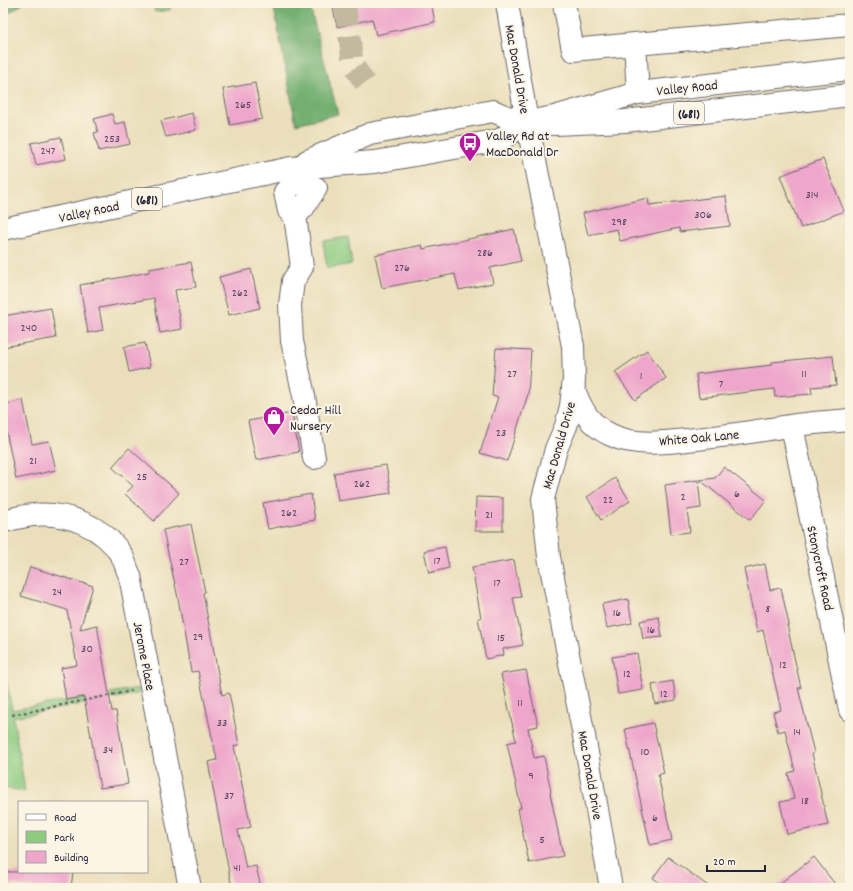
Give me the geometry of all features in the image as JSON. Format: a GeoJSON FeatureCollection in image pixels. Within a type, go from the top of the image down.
{"type":"FeatureCollection","features":[{"type":"Feature","properties":{"kind":"street","name":"Mac Donald Drive"},"geometry":{"type":"LineString","coordinates":[[507,3],[528,122],[573,346],[573,387],[571,406],[566,426],[556,449],[542,499],[549,557],[584,736],[611,888]]}},
{"type":"Feature","properties":{"kind":"street"},"geometry":{"type":"LineString","coordinates":[[564,3],[573,50],[850,25]]}},
{"type":"Feature","properties":{"kind":"street"},"geometry":{"type":"LineString","coordinates":[[635,44],[638,93]]}},
{"type":"Feature","properties":{"kind":"street","name":"Valley Road"},"geometry":{"type":"LineString","coordinates":[[3,229],[293,175],[500,140],[528,122],[554,117],[638,93],[850,69]]}},
{"type":"Feature","properties":{"kind":"street","name":"Valley Road"},"geometry":{"type":"LineString","coordinates":[[293,175],[370,134],[493,111],[507,117],[528,122],[555,124],[625,121],[850,95]]}},
{"type":"Feature","properties":{"kind":"street"},"geometry":{"type":"LineString","coordinates":[[293,175],[286,192],[290,211],[295,216],[302,267],[293,280],[290,304],[292,341],[304,396],[314,458]]}},
{"type":"Feature","properties":{"kind":"street","name":"White Oak Lane"},"geometry":{"type":"LineString","coordinates":[[573,387],[580,406],[596,425],[612,436],[631,441],[666,442],[850,420]]}},
{"type":"Feature","properties":{"kind":"street","name":"Stonycroft Road"},"geometry":{"type":"LineString","coordinates":[[792,426],[850,710]]}},
{"type":"Feature","properties":{"kind":"street","name":"Jerome Place"},"geometry":{"type":"LineString","coordinates":[[3,521],[34,515],[57,515],[79,520],[98,530],[109,539],[122,556],[130,576],[190,888]]}},
{"type":"Feature","properties":{"kind":"path"},"geometry":{"type":"LineString","coordinates":[[12,715],[151,687]]}},
{"type":"Feature","properties":{"kind":"green space"},"geometry":{"type":"Polygon","coordinates":[[[3,3],[24,3],[3,17],[3,3]]]}},
{"type":"Feature","properties":{"kind":"green space"},"geometry":{"type":"Polygon","coordinates":[[[153,3],[169,3],[170,10],[155,12],[153,3]]]}},
{"type":"Feature","properties":{"kind":"green space"},"geometry":{"type":"Polygon","coordinates":[[[273,3],[309,3],[338,114],[296,124],[273,3]]]}},
{"type":"Feature","properties":{"kind":"green space"},"geometry":{"type":"Polygon","coordinates":[[[348,237],[352,264],[327,268],[323,241],[348,237]]]}},
{"type":"Feature","properties":{"kind":"green space"},"geometry":{"type":"Polygon","coordinates":[[[3,664],[12,710],[139,688],[141,693],[13,717],[25,791],[3,788],[3,664]]]}},
{"type":"Feature","properties":{"kind":"building"},"geometry":{"type":"Polygon","coordinates":[[[332,3],[431,3],[435,22],[376,35],[372,19],[337,27],[332,3]]]}},
{"type":"Feature","properties":{"kind":"building"},"geometry":{"type":"Polygon","coordinates":[[[255,83],[262,119],[230,125],[223,89],[255,83]]]}},
{"type":"Feature","properties":{"kind":"building"},"geometry":{"type":"Polygon","coordinates":[[[192,113],[196,130],[166,137],[161,121],[192,113]]]}},
{"type":"Feature","properties":{"kind":"building"},"geometry":{"type":"Polygon","coordinates":[[[112,114],[115,124],[125,122],[130,144],[99,151],[94,133],[98,132],[94,119],[112,114]]]}},
{"type":"Feature","properties":{"kind":"building"},"geometry":{"type":"Polygon","coordinates":[[[61,137],[66,159],[36,165],[31,143],[61,137]]]}},
{"type":"Feature","properties":{"kind":"building"},"geometry":{"type":"Polygon","coordinates":[[[823,159],[844,211],[801,228],[780,176],[823,159]]]}},
{"type":"Feature","properties":{"kind":"building"},"geometry":{"type":"Polygon","coordinates":[[[726,196],[730,226],[680,232],[679,228],[620,241],[617,229],[588,235],[583,213],[648,198],[649,205],[726,196]]]}},
{"type":"Feature","properties":{"kind":"building"},"geometry":{"type":"Polygon","coordinates":[[[514,229],[521,261],[490,268],[493,283],[459,290],[455,274],[382,288],[375,255],[422,245],[423,249],[514,229]]]}},
{"type":"Feature","properties":{"kind":"building"},"geometry":{"type":"Polygon","coordinates":[[[191,262],[196,287],[175,290],[182,329],[160,333],[154,298],[99,308],[103,330],[88,333],[80,285],[149,272],[149,269],[191,262]]]}},
{"type":"Feature","properties":{"kind":"building"},"geometry":{"type":"Polygon","coordinates":[[[251,269],[260,308],[229,315],[219,277],[251,269]]]}},
{"type":"Feature","properties":{"kind":"building"},"geometry":{"type":"Polygon","coordinates":[[[51,308],[56,338],[3,347],[3,316],[51,308]]]}},
{"type":"Feature","properties":{"kind":"building"},"geometry":{"type":"Polygon","coordinates":[[[145,343],[150,367],[129,372],[124,347],[145,343]]]}},
{"type":"Feature","properties":{"kind":"building"},"geometry":{"type":"Polygon","coordinates":[[[496,348],[531,350],[528,394],[507,461],[480,453],[498,397],[492,396],[496,348]]]}},
{"type":"Feature","properties":{"kind":"building"},"geometry":{"type":"Polygon","coordinates":[[[647,350],[666,378],[635,400],[615,372],[647,350]]]}},
{"type":"Feature","properties":{"kind":"building"},"geometry":{"type":"Polygon","coordinates":[[[833,356],[836,385],[811,387],[812,394],[775,397],[774,389],[699,398],[696,374],[772,365],[772,362],[833,356]]]}},
{"type":"Feature","properties":{"kind":"building"},"geometry":{"type":"Polygon","coordinates":[[[23,400],[32,444],[49,441],[56,470],[16,479],[3,416],[3,405],[23,400]]]}},
{"type":"Feature","properties":{"kind":"building","name":"Cedar Hill Nursery"},"geometry":{"type":"Polygon","coordinates":[[[292,413],[299,452],[256,460],[248,421],[292,413]]]}},
{"type":"Feature","properties":{"kind":"building"},"geometry":{"type":"Polygon","coordinates":[[[129,448],[179,493],[154,521],[125,494],[133,486],[112,467],[129,448]]]}},
{"type":"Feature","properties":{"kind":"building"},"geometry":{"type":"Polygon","coordinates":[[[386,465],[391,493],[338,501],[334,473],[386,465]]]}},
{"type":"Feature","properties":{"kind":"building"},"geometry":{"type":"Polygon","coordinates":[[[724,467],[766,500],[750,520],[700,480],[715,478],[724,467]]]}},
{"type":"Feature","properties":{"kind":"building"},"geometry":{"type":"Polygon","coordinates":[[[615,478],[630,501],[601,520],[587,497],[615,478]]]}},
{"type":"Feature","properties":{"kind":"building"},"geometry":{"type":"Polygon","coordinates":[[[698,480],[701,508],[687,510],[690,532],[671,534],[665,485],[698,480]]]}},
{"type":"Feature","properties":{"kind":"building"},"geometry":{"type":"Polygon","coordinates":[[[311,494],[315,520],[268,529],[263,503],[311,494]]]}},
{"type":"Feature","properties":{"kind":"building"},"geometry":{"type":"Polygon","coordinates":[[[476,497],[503,498],[503,531],[475,531],[476,497]]]}},
{"type":"Feature","properties":{"kind":"building"},"geometry":{"type":"Polygon","coordinates":[[[191,524],[205,592],[203,593],[222,695],[229,693],[239,745],[234,746],[251,827],[238,830],[246,868],[256,866],[261,888],[232,888],[208,762],[217,760],[198,671],[191,672],[178,598],[163,530],[191,524]]]}},
{"type":"Feature","properties":{"kind":"building"},"geometry":{"type":"Polygon","coordinates":[[[445,547],[449,568],[429,573],[424,551],[445,547]]]}},
{"type":"Feature","properties":{"kind":"building"},"geometry":{"type":"Polygon","coordinates":[[[514,560],[521,597],[513,598],[523,645],[503,649],[504,655],[486,659],[478,618],[481,618],[472,567],[514,560]]]}},
{"type":"Feature","properties":{"kind":"building"},"geometry":{"type":"Polygon","coordinates":[[[765,564],[770,590],[781,588],[789,625],[787,625],[801,688],[798,688],[814,753],[812,753],[828,825],[787,834],[780,802],[794,799],[788,773],[795,771],[785,730],[778,732],[773,712],[781,710],[763,630],[757,632],[744,569],[765,564]]]}},
{"type":"Feature","properties":{"kind":"building"},"geometry":{"type":"Polygon","coordinates":[[[30,567],[93,586],[80,629],[97,625],[112,711],[116,711],[128,784],[100,788],[84,697],[66,700],[61,668],[77,665],[67,610],[21,596],[30,567]]]}},
{"type":"Feature","properties":{"kind":"building"},"geometry":{"type":"Polygon","coordinates":[[[628,599],[632,623],[607,628],[602,604],[628,599]]]}},
{"type":"Feature","properties":{"kind":"building"},"geometry":{"type":"Polygon","coordinates":[[[659,617],[662,637],[643,639],[640,621],[659,617]]]}},
{"type":"Feature","properties":{"kind":"building"},"geometry":{"type":"Polygon","coordinates":[[[637,653],[643,690],[618,694],[612,657],[637,653]]]}},
{"type":"Feature","properties":{"kind":"building"},"geometry":{"type":"Polygon","coordinates":[[[526,670],[538,726],[528,728],[534,758],[544,756],[563,856],[529,863],[518,809],[521,808],[507,743],[516,741],[501,674],[526,670]]]}},
{"type":"Feature","properties":{"kind":"building"},"geometry":{"type":"Polygon","coordinates":[[[673,681],[676,700],[655,704],[652,685],[673,681]]]}},
{"type":"Feature","properties":{"kind":"building"},"geometry":{"type":"Polygon","coordinates":[[[653,723],[664,773],[658,775],[672,840],[650,845],[625,729],[653,723]]]}},
{"type":"Feature","properties":{"kind":"building"},"geometry":{"type":"Polygon","coordinates":[[[668,857],[711,888],[668,888],[653,878],[668,857]]]}},
{"type":"Feature","properties":{"kind":"building"},"geometry":{"type":"Polygon","coordinates":[[[814,857],[838,888],[774,888],[814,857]]]}},
{"type":"Feature","properties":{"kind":"building"},"geometry":{"type":"Polygon","coordinates":[[[3,872],[73,873],[71,888],[38,888],[3,883],[3,872]]]}},
{"type":"Feature","properties":{"kind":"tunnel"},"geometry":{"type":"LineString","coordinates":[[345,3],[353,65],[365,83]]}},
{"type":"Feature","properties":{"kind":"place","name":"Valley Rd at MacDonald Dr"},"geometry":{"type":"Point","coordinates":[470,162]}},
{"type":"Feature","properties":{"kind":"place","name":"Cedar Hill Nursery"},"geometry":{"type":"Point","coordinates":[274,436]}}]}
